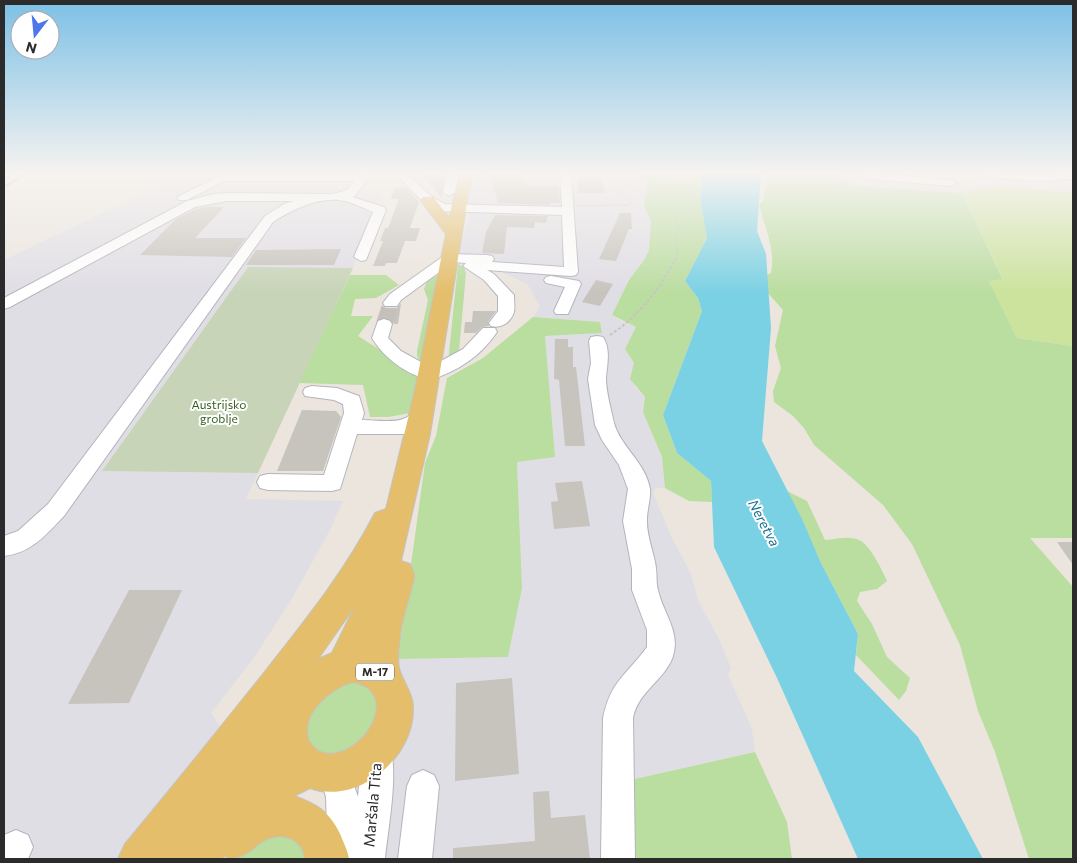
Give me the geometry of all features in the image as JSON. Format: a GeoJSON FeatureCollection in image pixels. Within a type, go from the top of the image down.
{"type":"FeatureCollection","features":[{"type":"Feature","properties":{"kind":"main road"},"geometry":{"type":"LineString","coordinates":[[438,213],[454,233]]}},
{"type":"Feature","properties":{"kind":"main road","name":"M-17"},"geometry":{"type":"LineString","coordinates":[[344,666],[383,576],[409,474],[415,427],[429,374],[450,258],[455,213]]}},
{"type":"Feature","properties":{"kind":"main road"},"geometry":{"type":"LineString","coordinates":[[140,859],[233,744],[351,587],[373,548],[409,474]]}},
{"type":"Feature","properties":{"kind":"main road","name":"M-17"},"geometry":{"type":"LineString","coordinates":[[381,675],[383,636],[407,541],[410,514],[409,474]]}},
{"type":"Feature","properties":{"kind":"main road","name":"M-17"},"geometry":{"type":"LineString","coordinates":[[188,859],[282,780],[322,771],[350,769],[365,762],[377,750],[390,730],[395,709],[392,689],[381,675],[364,666],[344,666],[329,672],[304,691],[296,705],[290,726],[291,743],[297,758],[322,771]]}},
{"type":"Feature","properties":{"kind":"main road","name":"M-17"},"geometry":{"type":"LineString","coordinates":[[170,859],[290,726]]}},
{"type":"Feature","properties":{"kind":"main road"},"geometry":{"type":"LineString","coordinates":[[210,859],[238,833],[251,824],[268,817],[287,815],[302,819],[317,831],[328,859]]}},
{"type":"Feature","properties":{"kind":"street"},"geometry":{"type":"LineString","coordinates":[[131,224],[152,213]]}},
{"type":"Feature","properties":{"kind":"street"},"geometry":{"type":"LineString","coordinates":[[4,304],[174,213]]}},
{"type":"Feature","properties":{"kind":"street"},"geometry":{"type":"LineString","coordinates":[[4,546],[10,546],[28,537],[56,510],[269,219],[278,213]]}},
{"type":"Feature","properties":{"kind":"street"},"geometry":{"type":"LineString","coordinates":[[361,257],[379,213]]}},
{"type":"Feature","properties":{"kind":"street"},"geometry":{"type":"LineString","coordinates":[[476,258],[475,262],[479,265],[571,272],[569,213]]}},
{"type":"Feature","properties":{"kind":"street"},"geometry":{"type":"LineString","coordinates":[[384,324],[380,338],[384,344],[395,355],[429,374],[448,368],[460,360],[493,328],[506,312],[506,295],[489,277],[465,263],[450,258]]}},
{"type":"Feature","properties":{"kind":"street"},"geometry":{"type":"LineString","coordinates":[[391,303],[395,297],[450,258],[476,258],[532,263]]}},
{"type":"Feature","properties":{"kind":"street"},"geometry":{"type":"LineString","coordinates":[[501,266],[548,280],[574,284],[562,311]]}},
{"type":"Feature","properties":{"kind":"street"},"geometry":{"type":"LineString","coordinates":[[597,341],[600,362],[597,379],[604,425],[629,463],[639,489],[635,521],[644,569],[645,590],[660,630],[661,651],[629,689],[621,703],[618,718],[618,859]]}},
{"type":"Feature","properties":{"kind":"street"},"geometry":{"type":"LineString","coordinates":[[268,482],[332,483],[354,413],[352,400],[337,394],[312,392]]}},
{"type":"Feature","properties":{"kind":"street"},"geometry":{"type":"LineString","coordinates":[[350,427],[415,427]]}},
{"type":"Feature","properties":{"kind":"street","name":"Maršala Tita"},"geometry":{"type":"LineString","coordinates":[[368,859],[377,773],[377,750]]}},
{"type":"Feature","properties":{"kind":"street","name":"Maršala Tita"},"geometry":{"type":"LineString","coordinates":[[322,771],[342,797],[345,859]]}},
{"type":"Feature","properties":{"kind":"street"},"geometry":{"type":"LineString","coordinates":[[415,859],[423,786]]}},
{"type":"Feature","properties":{"kind":"path"},"geometry":{"type":"LineString","coordinates":[[597,341],[620,330],[646,302],[678,253],[675,240],[679,227],[675,213]]}},
{"type":"Feature","properties":{"kind":"shaded area"},"geometry":{"type":"Polygon","coordinates":[[[101,213],[374,213],[353,268],[248,267],[102,471],[258,473],[246,499],[343,501],[330,530],[290,602],[253,659],[211,713],[233,744],[140,859],[4,859],[4,260],[101,213]]]}},
{"type":"Feature","properties":{"kind":"shaded area"},"geometry":{"type":"Polygon","coordinates":[[[469,213],[648,213],[651,221],[649,250],[629,280],[612,315],[636,327],[625,349],[634,363],[634,386],[645,397],[643,412],[662,457],[665,488],[656,488],[653,493],[671,536],[691,574],[698,600],[719,639],[731,668],[728,675],[752,729],[755,752],[617,783],[618,859],[386,859],[385,800],[404,705],[398,659],[508,657],[522,588],[517,462],[555,457],[545,336],[602,333],[600,322],[533,317],[540,306],[527,284],[486,265],[458,255],[470,215],[469,213]]]}},
{"type":"Feature","properties":{"kind":"green space"},"geometry":{"type":"Polygon","coordinates":[[[648,213],[703,213],[707,238],[685,281],[698,298],[702,311],[663,415],[677,453],[711,481],[712,502],[689,501],[665,488],[662,457],[643,412],[645,397],[630,379],[634,363],[625,349],[636,327],[612,315],[629,280],[649,250],[651,221],[648,213]]]}},
{"type":"Feature","properties":{"kind":"green space"},"geometry":{"type":"Polygon","coordinates":[[[762,213],[972,213],[1003,280],[989,281],[1017,338],[1073,346],[1073,538],[1030,538],[1073,587],[1073,859],[1029,859],[995,752],[978,711],[960,645],[912,544],[883,505],[814,445],[804,428],[793,416],[774,402],[773,391],[781,368],[775,346],[783,310],[768,293],[767,275],[771,273],[772,264],[769,238],[762,213]]]}},
{"type":"Feature","properties":{"kind":"green space"},"geometry":{"type":"Polygon","coordinates":[[[972,213],[1073,213],[1073,346],[1017,338],[989,281],[1003,279],[972,213]]]}},
{"type":"Feature","properties":{"kind":"green space"},"geometry":{"type":"Polygon","coordinates":[[[458,264],[464,267],[466,273],[459,351],[456,358],[448,363],[458,264]]]}},
{"type":"Feature","properties":{"kind":"green space","name":"Austrijsko groblje"},"geometry":{"type":"Polygon","coordinates":[[[248,267],[353,268],[258,473],[102,471],[248,267]]]}},
{"type":"Feature","properties":{"kind":"green space"},"geometry":{"type":"Polygon","coordinates":[[[350,275],[386,275],[399,285],[376,298],[355,299],[351,316],[373,316],[358,336],[420,375],[411,413],[388,417],[370,417],[363,385],[299,383],[350,275]]]}},
{"type":"Feature","properties":{"kind":"green space"},"geometry":{"type":"Polygon","coordinates":[[[435,276],[438,277],[421,363],[417,356],[417,351],[428,300],[424,289],[427,281],[435,276]]]}},
{"type":"Feature","properties":{"kind":"green space"},"geometry":{"type":"Polygon","coordinates":[[[533,317],[600,322],[602,333],[545,336],[555,457],[517,462],[522,588],[508,657],[398,659],[425,463],[436,436],[447,378],[483,358],[533,317]]]}},
{"type":"Feature","properties":{"kind":"green space"},"geometry":{"type":"Polygon","coordinates":[[[787,491],[807,501],[825,540],[839,538],[857,539],[869,548],[879,565],[887,581],[877,589],[860,592],[857,601],[872,624],[887,657],[910,678],[906,691],[899,700],[856,655],[858,634],[820,561],[787,491]]]}},
{"type":"Feature","properties":{"kind":"green space"},"geometry":{"type":"Polygon","coordinates":[[[372,673],[389,725],[320,766],[297,715],[304,700],[372,673]]]}},
{"type":"Feature","properties":{"kind":"green space"},"geometry":{"type":"Polygon","coordinates":[[[755,752],[787,822],[792,859],[618,859],[617,783],[755,752]]]}},
{"type":"Feature","properties":{"kind":"green space"},"geometry":{"type":"Polygon","coordinates":[[[259,829],[314,843],[316,859],[228,859],[259,829]]]}},
{"type":"Feature","properties":{"kind":"water","name":"Neretva"},"geometry":{"type":"Polygon","coordinates":[[[703,213],[758,213],[757,231],[766,254],[771,328],[762,441],[802,519],[820,561],[858,634],[854,671],[918,737],[983,859],[858,859],[777,678],[714,547],[711,481],[677,453],[663,415],[702,311],[698,298],[685,281],[707,238],[703,213]]]}},
{"type":"Feature","properties":{"kind":"building"},"geometry":{"type":"Polygon","coordinates":[[[187,213],[218,213],[195,238],[246,238],[232,257],[140,255],[176,219],[187,213]]]}},
{"type":"Feature","properties":{"kind":"building"},"geometry":{"type":"Polygon","coordinates":[[[394,213],[415,213],[410,228],[420,228],[416,241],[405,241],[397,263],[373,266],[383,241],[380,241],[385,228],[388,228],[394,213]]]}},
{"type":"Feature","properties":{"kind":"building"},"geometry":{"type":"Polygon","coordinates":[[[620,213],[631,213],[632,229],[629,229],[616,261],[599,259],[620,213]]]}},
{"type":"Feature","properties":{"kind":"building"},"geometry":{"type":"Polygon","coordinates":[[[495,215],[548,216],[546,223],[535,222],[534,228],[507,227],[504,254],[482,253],[486,232],[495,215]]]}},
{"type":"Feature","properties":{"kind":"building"},"geometry":{"type":"Polygon","coordinates":[[[341,249],[334,265],[246,265],[256,250],[341,249]]]}},
{"type":"Feature","properties":{"kind":"building"},"geometry":{"type":"Polygon","coordinates":[[[596,280],[613,284],[600,306],[582,302],[596,280]]]}},
{"type":"Feature","properties":{"kind":"building"},"geometry":{"type":"Polygon","coordinates":[[[401,303],[398,324],[394,324],[391,319],[385,317],[378,319],[382,305],[385,308],[397,308],[401,303]]]}},
{"type":"Feature","properties":{"kind":"building"},"geometry":{"type":"Polygon","coordinates":[[[473,311],[496,311],[488,322],[489,326],[482,327],[476,333],[464,333],[465,322],[472,322],[473,311]]]}},
{"type":"Feature","properties":{"kind":"building"},"geometry":{"type":"Polygon","coordinates":[[[555,339],[568,339],[568,347],[573,347],[573,367],[576,367],[585,446],[565,446],[559,380],[554,379],[555,339]]]}},
{"type":"Feature","properties":{"kind":"building"},"geometry":{"type":"Polygon","coordinates":[[[302,410],[336,411],[341,417],[323,471],[277,471],[302,410]]]}},
{"type":"Feature","properties":{"kind":"building"},"geometry":{"type":"Polygon","coordinates":[[[582,481],[590,526],[554,529],[551,502],[558,501],[555,483],[582,481]]]}},
{"type":"Feature","properties":{"kind":"building"},"geometry":{"type":"Polygon","coordinates":[[[1057,542],[1073,542],[1073,565],[1057,542]]]}},
{"type":"Feature","properties":{"kind":"building"},"geometry":{"type":"Polygon","coordinates":[[[129,590],[182,590],[129,703],[68,704],[129,590]]]}},
{"type":"Feature","properties":{"kind":"building"},"geometry":{"type":"Polygon","coordinates":[[[512,678],[519,774],[455,781],[456,683],[512,678]]]}},
{"type":"Feature","properties":{"kind":"building"},"geometry":{"type":"Polygon","coordinates":[[[549,791],[551,818],[585,815],[590,859],[453,859],[453,848],[535,841],[533,792],[549,791]]]}},
{"type":"Feature","properties":{"kind":"tunnel"},"geometry":{"type":"LineString","coordinates":[[384,324],[391,303]]}}]}
